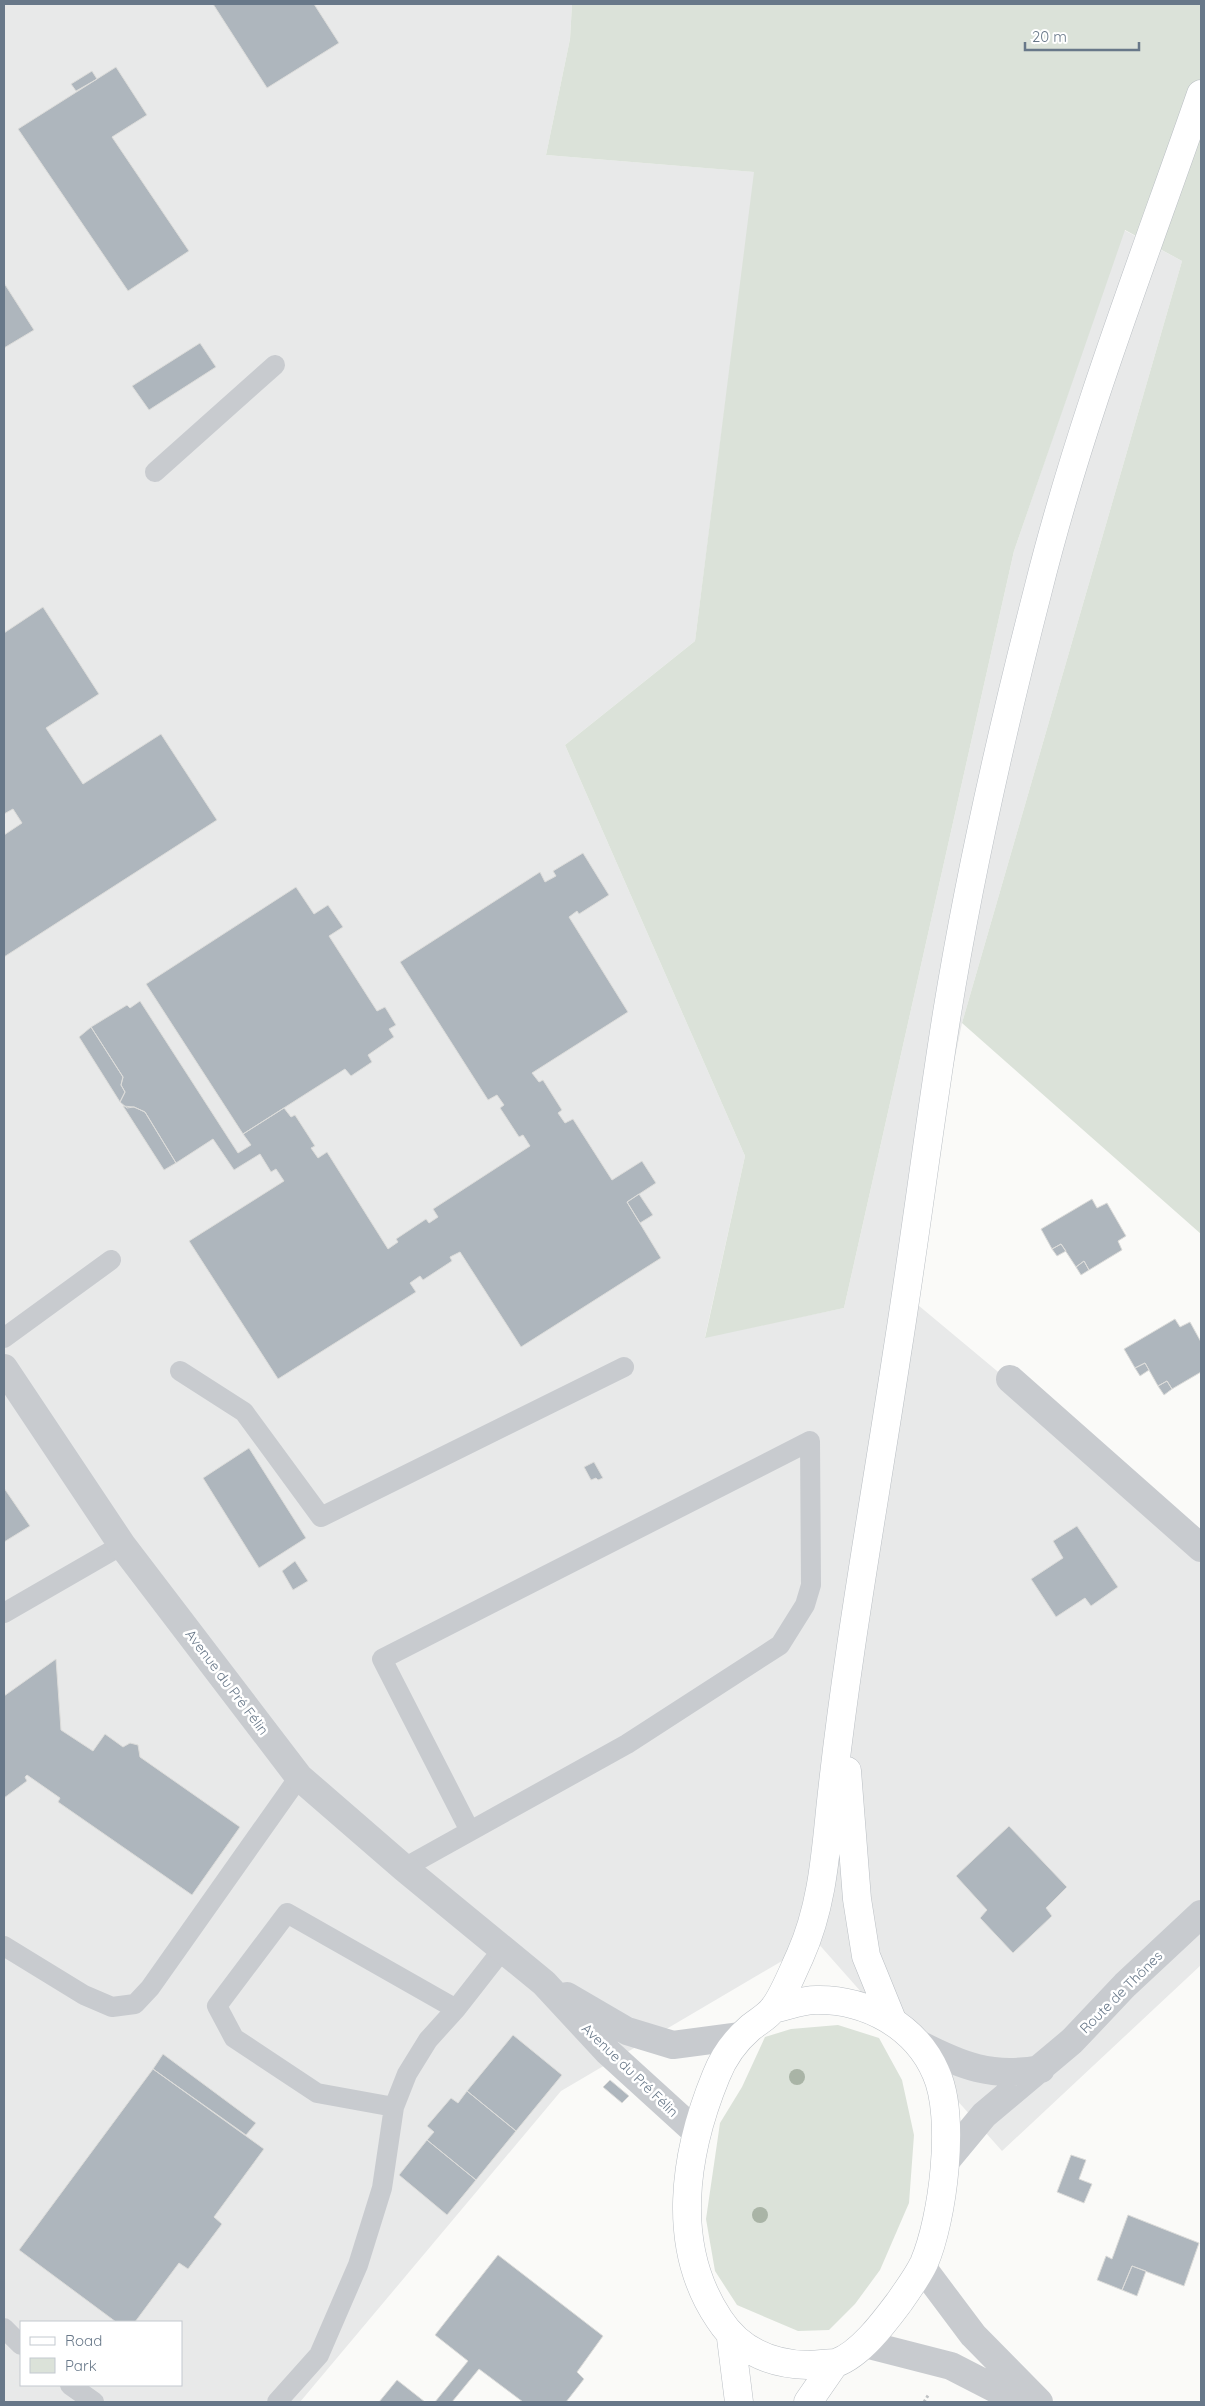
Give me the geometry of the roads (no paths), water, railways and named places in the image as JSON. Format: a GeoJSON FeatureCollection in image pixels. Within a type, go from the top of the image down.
{"type":"FeatureCollection","features":[{"type":"Feature","properties":{"kind":"main road"},"geometry":{"type":"LineString","coordinates":[[835,2363],[798,2365],[758,2356],[731,2338],[711,2307],[691,2262],[686,2220],[689,2170],[697,2133],[718,2069],[741,2036],[773,2009],[803,1950],[821,1895],[841,1705],[898,1351],[948,1008],[984,813],[1039,583],[1090,412],[1201,94]]}},
{"type":"Feature","properties":{"kind":"main road"},"geometry":{"type":"LineString","coordinates":[[841,1705],[857,1899],[866,1956],[892,2020]]}},
{"type":"Feature","properties":{"kind":"main road"},"geometry":{"type":"LineString","coordinates":[[773,2009],[810,1999],[859,2004],[892,2020],[919,2044],[938,2075],[946,2116],[945,2162],[937,2216],[922,2268],[893,2310],[865,2344],[835,2363],[808,2402]]}},
{"type":"Feature","properties":{"kind":"main road"},"geometry":{"type":"LineString","coordinates":[[731,2338],[739,2402]]}},
{"type":"Feature","properties":{"kind":"street","name":"Avenue du Pré Félin"},"geometry":{"type":"LineString","coordinates":[[4,1368],[122,1545],[299,1777],[404,1868],[544,1982],[627,2031],[673,2045],[741,2036]]}},
{"type":"Feature","properties":{"kind":"street"},"geometry":{"type":"LineString","coordinates":[[1010,1379],[1201,1548]]}},
{"type":"Feature","properties":{"kind":"street","name":"Route de Thônes"},"geometry":{"type":"LineString","coordinates":[[945,2162],[984,2115],[1072,2041],[1125,1985],[1201,1914]]}},
{"type":"Feature","properties":{"kind":"street","name":"Avenue du Pré Félin"},"geometry":{"type":"LineString","coordinates":[[544,1982],[608,2052],[697,2133]]}},
{"type":"Feature","properties":{"kind":"street"},"geometry":{"type":"LineString","coordinates":[[919,2044],[956,2063],[985,2070],[1018,2073],[1041,2069]]}},
{"type":"Feature","properties":{"kind":"street"},"geometry":{"type":"LineString","coordinates":[[922,2268],[973,2335],[1039,2402]]}},
{"type":"Feature","properties":{"kind":"street"},"geometry":{"type":"LineString","coordinates":[[865,2344],[951,2366],[1021,2402]]}},
{"type":"Feature","properties":{"kind":"lane"},"geometry":{"type":"LineString","coordinates":[[155,472],[275,365]]}},
{"type":"Feature","properties":{"kind":"lane"},"geometry":{"type":"LineString","coordinates":[[4,1338],[111,1260]]}},
{"type":"Feature","properties":{"kind":"lane"},"geometry":{"type":"LineString","coordinates":[[180,1371],[244,1412],[321,1517],[624,1367]]}},
{"type":"Feature","properties":{"kind":"lane"},"geometry":{"type":"LineString","coordinates":[[404,1868],[627,1744],[780,1645],[805,1605],[811,1585],[810,1441],[382,1659],[470,1831]]}},
{"type":"Feature","properties":{"kind":"lane"},"geometry":{"type":"LineString","coordinates":[[4,1614],[122,1545]]}},
{"type":"Feature","properties":{"kind":"lane"},"geometry":{"type":"LineString","coordinates":[[4,1946],[84,1995],[112,2008],[134,2004],[150,1988],[299,1777]]}},
{"type":"Feature","properties":{"kind":"lane"},"geometry":{"type":"LineString","coordinates":[[394,2107],[317,2093],[234,2038],[217,2006],[287,1913],[456,2009]]}},
{"type":"Feature","properties":{"kind":"lane"},"geometry":{"type":"LineString","coordinates":[[277,2402],[320,2355],[358,2265],[382,2188],[394,2107],[408,2074],[428,2040],[456,2009],[503,1949]]}},
{"type":"Feature","properties":{"kind":"lane"},"geometry":{"type":"LineString","coordinates":[[4,2328],[20,2344]]}},
{"type":"Feature","properties":{"kind":"lane"},"geometry":{"type":"LineString","coordinates":[[71,2386],[94,2402]]}}]}
